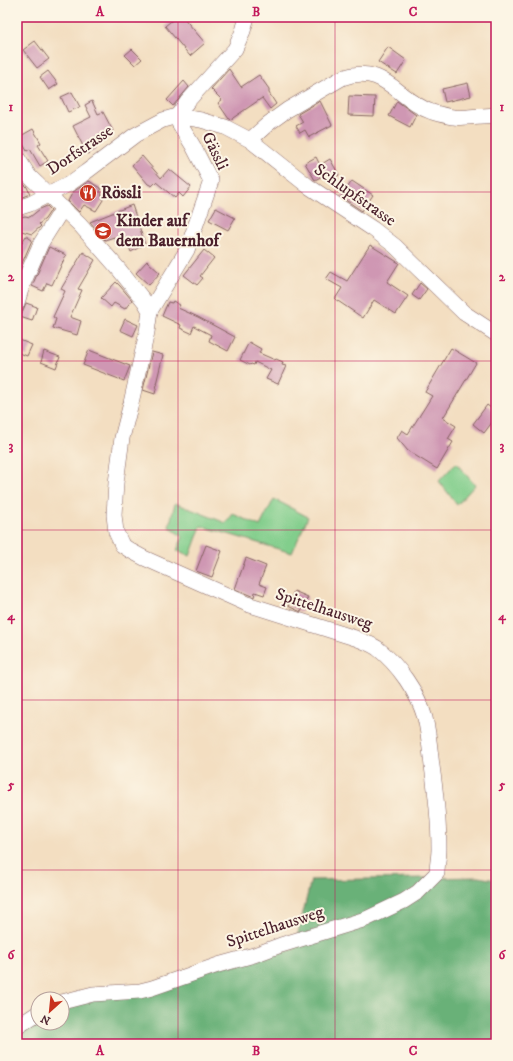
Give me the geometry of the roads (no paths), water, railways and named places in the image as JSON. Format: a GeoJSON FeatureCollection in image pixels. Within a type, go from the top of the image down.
{"type":"FeatureCollection","features":[{"type":"Feature","properties":{"kind":"street"},"geometry":{"type":"LineString","coordinates":[[177,116],[186,102],[235,49],[247,17]]}},
{"type":"Feature","properties":{"kind":"street"},"geometry":{"type":"LineString","coordinates":[[250,140],[269,123],[287,110],[342,78],[357,74],[371,76],[387,82],[418,105],[432,112],[454,117],[496,115]]}},
{"type":"Feature","properties":{"kind":"street","name":"Schlupfstrasse"},"geometry":{"type":"LineString","coordinates":[[177,116],[210,122],[225,127],[250,140],[308,186],[373,229],[395,246],[464,313],[496,334]]}},
{"type":"Feature","properties":{"kind":"street","name":"Dorfstrasse"},"geometry":{"type":"LineString","coordinates":[[17,157],[29,176],[48,194],[69,184],[135,135],[163,120],[177,116]]}},
{"type":"Feature","properties":{"kind":"street","name":"Gässli"},"geometry":{"type":"LineString","coordinates":[[150,311],[187,250],[211,181],[179,123],[177,116]]}},
{"type":"Feature","properties":{"kind":"street"},"geometry":{"type":"LineString","coordinates":[[17,208],[30,204],[48,194],[63,208],[117,267],[145,302],[150,311]]}},
{"type":"Feature","properties":{"kind":"street"},"geometry":{"type":"LineString","coordinates":[[17,302],[22,286],[41,243],[63,208]]}},
{"type":"Feature","properties":{"kind":"street","name":"Spittelhausweg"},"geometry":{"type":"LineString","coordinates":[[70,1000],[94,994],[140,991],[152,988],[218,965],[254,956],[281,945],[366,918],[404,901],[418,892],[437,873],[439,849],[437,801],[425,718],[415,694],[396,666],[371,644],[345,634],[247,604],[136,555],[122,545],[117,537],[114,515],[115,494],[122,438],[133,396],[150,311]]}},
{"type":"Feature","properties":{"kind":"street"},"geometry":{"type":"LineString","coordinates":[[17,1026],[30,1018]]}},
{"type":"Feature","properties":{"kind":"place","name":"Rössli"},"geometry":{"type":"Point","coordinates":[88,193]}},
{"type":"Feature","properties":{"kind":"place","name":"Kinder auf dem Bauernhof"},"geometry":{"type":"Point","coordinates":[103,231]}}]}
